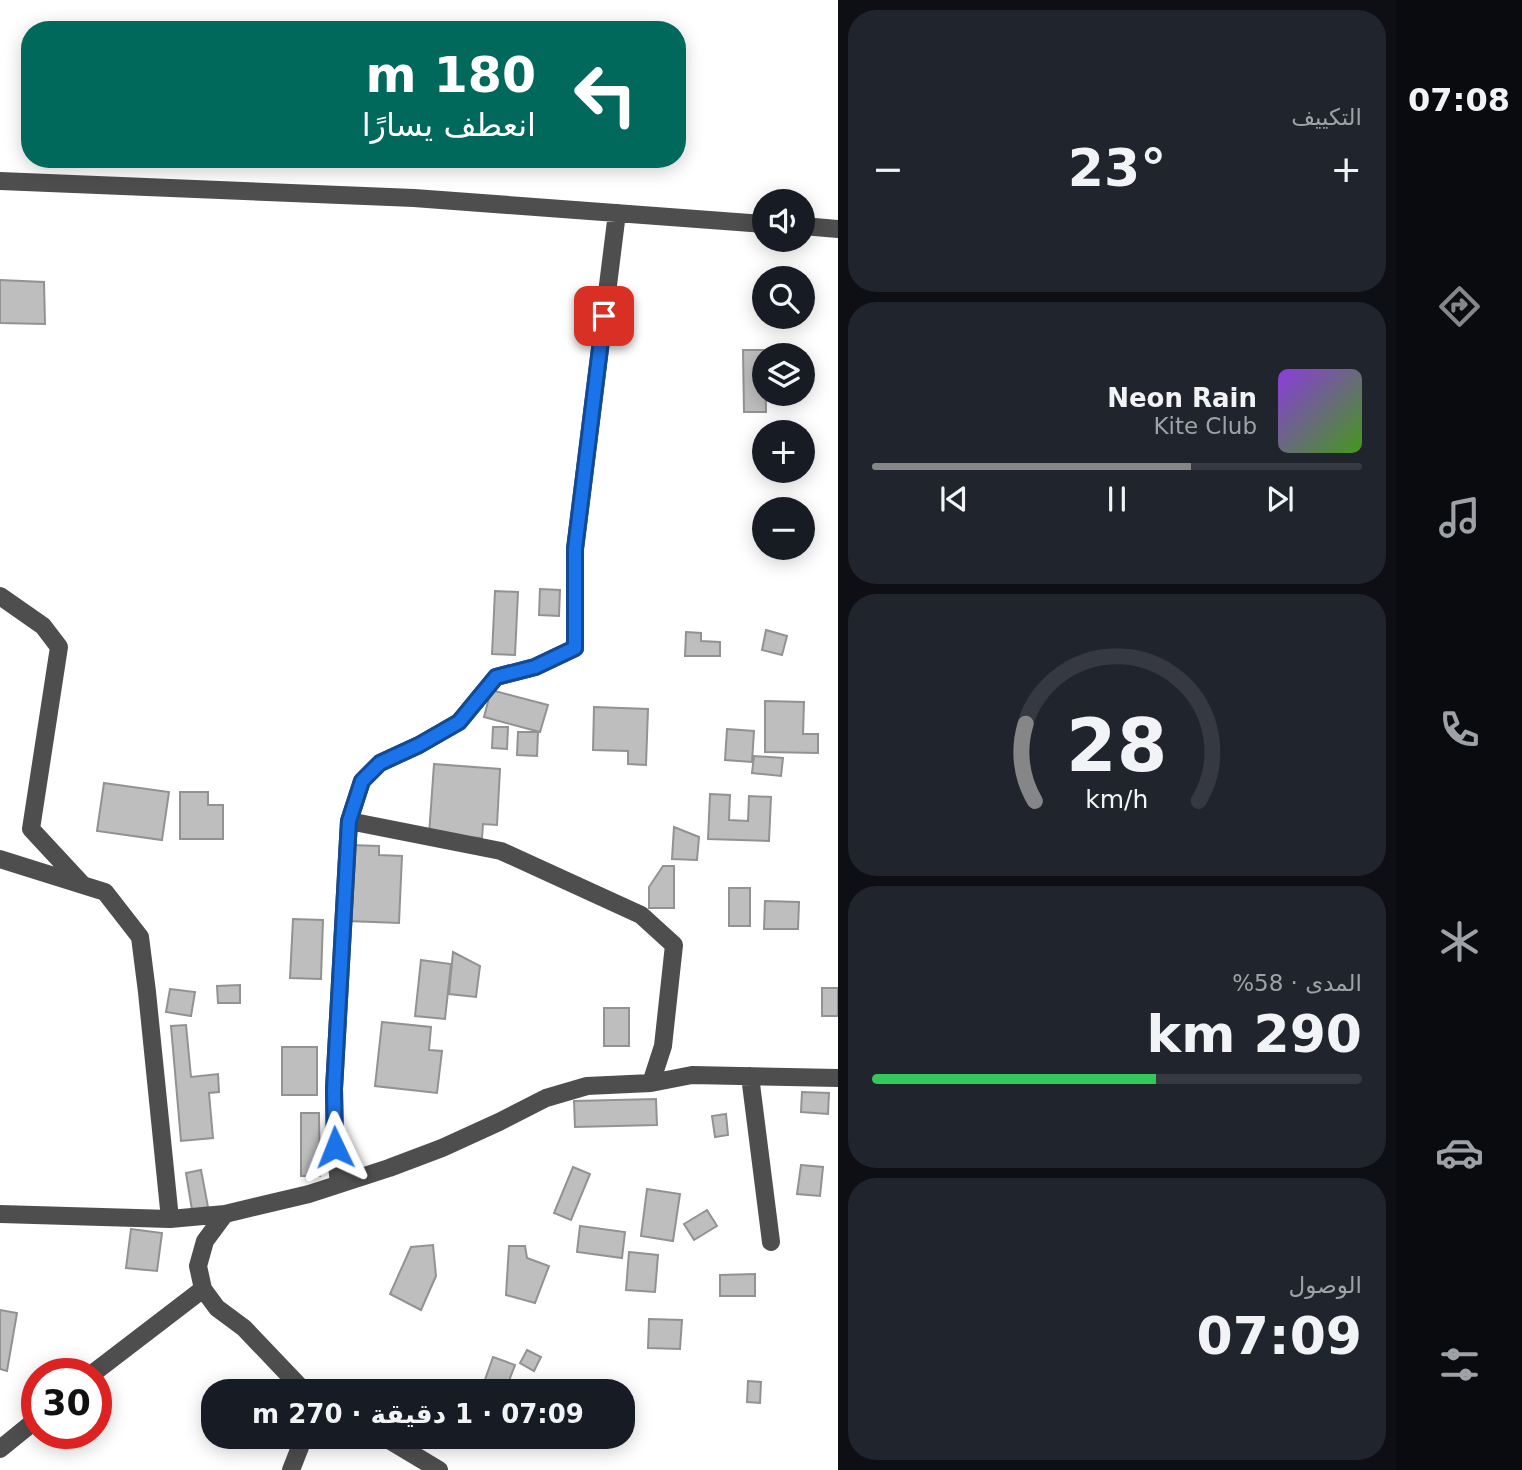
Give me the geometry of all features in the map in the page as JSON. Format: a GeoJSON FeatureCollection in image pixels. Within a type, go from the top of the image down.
{"type":"FeatureCollection","features":[{"type":"Feature","properties":{"kind":"street"},"geometry":{"type":"LineString","coordinates":[[0,181],[414,198],[752,223]]}},
{"type":"Feature","properties":{"kind":"street"},"geometry":{"type":"LineString","coordinates":[[339,1184],[334,1089],[349,821],[362,781],[380,763],[459,722],[496,677],[535,667],[575,648],[575,549],[617,213]]}},
{"type":"Feature","properties":{"kind":"street"},"geometry":{"type":"LineString","coordinates":[[815,227],[838,229]]}},
{"type":"Feature","properties":{"kind":"street"},"geometry":{"type":"LineString","coordinates":[[0,596],[43,626],[60,648],[31,829],[84,885]]}},
{"type":"Feature","properties":{"kind":"street"},"geometry":{"type":"LineString","coordinates":[[349,821],[501,852],[641,915],[674,946],[663,1045],[651,1083]]}},
{"type":"Feature","properties":{"kind":"street"},"geometry":{"type":"LineString","coordinates":[[0,859],[105,892],[140,937],[170,1219]]}},
{"type":"Feature","properties":{"kind":"street"},"geometry":{"type":"LineString","coordinates":[[0,1214],[170,1219],[225,1214],[309,1194],[389,1168],[442,1148],[546,1098],[587,1086],[651,1083],[692,1075],[838,1078]]}},
{"type":"Feature","properties":{"kind":"street"},"geometry":{"type":"LineString","coordinates":[[750,1076],[771,1242]]}},
{"type":"Feature","properties":{"kind":"street"},"geometry":{"type":"LineString","coordinates":[[225,1214],[205,1241],[198,1266],[203,1289],[217,1308],[244,1328],[292,1379]]}},
{"type":"Feature","properties":{"kind":"street"},"geometry":{"type":"LineString","coordinates":[[112,1359],[203,1289]]}},
{"type":"Feature","properties":{"kind":"street"},"geometry":{"type":"LineString","coordinates":[[0,1449],[21,1432]]}},
{"type":"Feature","properties":{"kind":"street"},"geometry":{"type":"LineString","coordinates":[[291,1470],[299,1449]]}},
{"type":"Feature","properties":{"kind":"street"},"geometry":{"type":"LineString","coordinates":[[404,1449],[439,1470]]}},
{"type":"Feature","properties":{"kind":"building"},"geometry":{"type":"Polygon","coordinates":[[[0,280],[44,282],[45,324],[0,323],[0,280]]]}},
{"type":"Feature","properties":{"kind":"building"},"geometry":{"type":"Polygon","coordinates":[[[743,350],[752,350],[752,406],[766,406],[766,412],[744,412],[743,350]]]}},
{"type":"Feature","properties":{"kind":"building"},"geometry":{"type":"Polygon","coordinates":[[[540,589],[560,590],[559,616],[539,615],[540,589]]]}},
{"type":"Feature","properties":{"kind":"building"},"geometry":{"type":"Polygon","coordinates":[[[495,591],[518,592],[515,655],[492,654],[495,591]]]}},
{"type":"Feature","properties":{"kind":"building"},"geometry":{"type":"Polygon","coordinates":[[[766,630],[787,636],[782,655],[762,650],[766,630]]]}},
{"type":"Feature","properties":{"kind":"building"},"geometry":{"type":"Polygon","coordinates":[[[686,632],[701,633],[701,641],[720,642],[720,656],[685,656],[686,632]]]}},
{"type":"Feature","properties":{"kind":"building"},"geometry":{"type":"Polygon","coordinates":[[[491,690],[548,705],[540,732],[484,717],[491,690]]]}},
{"type":"Feature","properties":{"kind":"building"},"geometry":{"type":"Polygon","coordinates":[[[765,701],[804,702],[803,734],[818,734],[818,753],[765,752],[765,701]]]}},
{"type":"Feature","properties":{"kind":"building"},"geometry":{"type":"Polygon","coordinates":[[[594,707],[648,709],[646,765],[628,764],[628,751],[593,750],[594,707]]]}},
{"type":"Feature","properties":{"kind":"building"},"geometry":{"type":"Polygon","coordinates":[[[493,727],[508,727],[507,749],[492,748],[493,727]]]}},
{"type":"Feature","properties":{"kind":"building"},"geometry":{"type":"Polygon","coordinates":[[[727,729],[754,731],[752,762],[725,760],[727,729]]]}},
{"type":"Feature","properties":{"kind":"building"},"geometry":{"type":"Polygon","coordinates":[[[518,732],[538,732],[537,756],[517,755],[518,732]]]}},
{"type":"Feature","properties":{"kind":"building"},"geometry":{"type":"Polygon","coordinates":[[[754,756],[783,758],[781,776],[752,773],[754,756]]]}},
{"type":"Feature","properties":{"kind":"building"},"geometry":{"type":"Polygon","coordinates":[[[434,764],[500,769],[497,825],[483,824],[482,838],[429,835],[434,764]]]}},
{"type":"Feature","properties":{"kind":"building"},"geometry":{"type":"Polygon","coordinates":[[[104,783],[169,792],[162,840],[97,831],[104,783]]]}},
{"type":"Feature","properties":{"kind":"building"},"geometry":{"type":"Polygon","coordinates":[[[180,792],[208,792],[208,805],[223,805],[223,839],[180,839],[180,792]]]}},
{"type":"Feature","properties":{"kind":"building"},"geometry":{"type":"Polygon","coordinates":[[[710,794],[730,795],[729,820],[748,821],[749,796],[771,797],[769,841],[708,839],[710,794]]]}},
{"type":"Feature","properties":{"kind":"building"},"geometry":{"type":"Polygon","coordinates":[[[674,827],[699,837],[697,860],[672,859],[674,827]]]}},
{"type":"Feature","properties":{"kind":"building"},"geometry":{"type":"Polygon","coordinates":[[[351,845],[379,846],[379,855],[402,856],[399,923],[347,921],[351,845]]]}},
{"type":"Feature","properties":{"kind":"building"},"geometry":{"type":"Polygon","coordinates":[[[663,866],[674,866],[674,908],[649,908],[649,887],[663,866]]]}},
{"type":"Feature","properties":{"kind":"building"},"geometry":{"type":"Polygon","coordinates":[[[729,888],[750,888],[750,926],[729,926],[729,888]]]}},
{"type":"Feature","properties":{"kind":"building"},"geometry":{"type":"Polygon","coordinates":[[[765,901],[799,902],[798,929],[764,929],[765,901]]]}},
{"type":"Feature","properties":{"kind":"building"},"geometry":{"type":"Polygon","coordinates":[[[293,919],[323,920],[321,979],[290,978],[293,919]]]}},
{"type":"Feature","properties":{"kind":"building"},"geometry":{"type":"Polygon","coordinates":[[[453,952],[480,966],[476,997],[449,994],[453,952]]]}},
{"type":"Feature","properties":{"kind":"building"},"geometry":{"type":"Polygon","coordinates":[[[421,960],[451,964],[445,1019],[415,1016],[421,960]]]}},
{"type":"Feature","properties":{"kind":"building"},"geometry":{"type":"Polygon","coordinates":[[[240,985],[240,1003],[218,1003],[217,986],[240,985]]]}},
{"type":"Feature","properties":{"kind":"building"},"geometry":{"type":"Polygon","coordinates":[[[822,988],[838,988],[838,1016],[822,1016],[822,988]]]}},
{"type":"Feature","properties":{"kind":"building"},"geometry":{"type":"Polygon","coordinates":[[[170,989],[195,992],[191,1016],[166,1012],[170,989]]]}},
{"type":"Feature","properties":{"kind":"building"},"geometry":{"type":"Polygon","coordinates":[[[604,1008],[629,1008],[629,1046],[604,1046],[604,1008]]]}},
{"type":"Feature","properties":{"kind":"building"},"geometry":{"type":"Polygon","coordinates":[[[382,1022],[431,1027],[429,1050],[442,1051],[437,1093],[375,1086],[382,1022]]]}},
{"type":"Feature","properties":{"kind":"building"},"geometry":{"type":"Polygon","coordinates":[[[186,1025],[191,1077],[218,1074],[219,1092],[209,1093],[213,1138],[181,1141],[171,1026],[186,1025]]]}},
{"type":"Feature","properties":{"kind":"building"},"geometry":{"type":"Polygon","coordinates":[[[282,1047],[317,1047],[317,1095],[282,1095],[282,1047]]]}},
{"type":"Feature","properties":{"kind":"building"},"geometry":{"type":"Polygon","coordinates":[[[802,1092],[829,1093],[828,1114],[801,1112],[802,1092]]]}},
{"type":"Feature","properties":{"kind":"building"},"geometry":{"type":"Polygon","coordinates":[[[656,1099],[657,1125],[575,1127],[574,1101],[656,1099]]]}},
{"type":"Feature","properties":{"kind":"building"},"geometry":{"type":"Polygon","coordinates":[[[301,1113],[319,1113],[320,1176],[301,1176],[301,1113]]]}},
{"type":"Feature","properties":{"kind":"building"},"geometry":{"type":"Polygon","coordinates":[[[726,1114],[728,1135],[715,1137],[712,1116],[726,1114]]]}},
{"type":"Feature","properties":{"kind":"building"},"geometry":{"type":"Polygon","coordinates":[[[801,1165],[823,1167],[820,1196],[797,1194],[801,1165]]]}},
{"type":"Feature","properties":{"kind":"building"},"geometry":{"type":"Polygon","coordinates":[[[573,1167],[590,1174],[571,1220],[554,1213],[573,1167]]]}},
{"type":"Feature","properties":{"kind":"building"},"geometry":{"type":"Polygon","coordinates":[[[201,1170],[208,1207],[192,1210],[186,1173],[201,1170]]]}},
{"type":"Feature","properties":{"kind":"building"},"geometry":{"type":"Polygon","coordinates":[[[647,1189],[680,1194],[673,1241],[641,1236],[647,1189]]]}},
{"type":"Feature","properties":{"kind":"building"},"geometry":{"type":"Polygon","coordinates":[[[707,1210],[717,1226],[694,1240],[684,1224],[707,1210]]]}},
{"type":"Feature","properties":{"kind":"building"},"geometry":{"type":"Polygon","coordinates":[[[580,1226],[625,1232],[622,1258],[577,1252],[580,1226]]]}},
{"type":"Feature","properties":{"kind":"building"},"geometry":{"type":"Polygon","coordinates":[[[131,1229],[162,1233],[157,1271],[126,1268],[131,1229]]]}},
{"type":"Feature","properties":{"kind":"building"},"geometry":{"type":"Polygon","coordinates":[[[433,1245],[436,1276],[421,1310],[390,1294],[411,1247],[433,1245]]]}},
{"type":"Feature","properties":{"kind":"building"},"geometry":{"type":"Polygon","coordinates":[[[509,1246],[525,1246],[527,1258],[549,1266],[535,1303],[506,1295],[509,1246]]]}},
{"type":"Feature","properties":{"kind":"building"},"geometry":{"type":"Polygon","coordinates":[[[629,1252],[658,1255],[655,1292],[626,1290],[629,1252]]]}},
{"type":"Feature","properties":{"kind":"building"},"geometry":{"type":"Polygon","coordinates":[[[755,1274],[755,1296],[720,1296],[720,1275],[755,1274]]]}},
{"type":"Feature","properties":{"kind":"building"},"geometry":{"type":"Polygon","coordinates":[[[0,1310],[17,1313],[7,1371],[0,1369],[0,1310]]]}},
{"type":"Feature","properties":{"kind":"building"},"geometry":{"type":"Polygon","coordinates":[[[649,1319],[682,1320],[680,1349],[648,1348],[649,1319]]]}},
{"type":"Feature","properties":{"kind":"building"},"geometry":{"type":"Polygon","coordinates":[[[527,1350],[541,1357],[534,1371],[520,1363],[527,1350]]]}},
{"type":"Feature","properties":{"kind":"building"},"geometry":{"type":"Polygon","coordinates":[[[493,1357],[515,1365],[510,1379],[485,1379],[493,1357]]]}},
{"type":"Feature","properties":{"kind":"building"},"geometry":{"type":"Polygon","coordinates":[[[748,1381],[761,1382],[760,1403],[747,1402],[748,1381]]]}},
{"type":"Feature","properties":{"kind":"route"},"geometry":{"type":"LineString","coordinates":[[335,1147],[334,1089],[349,821],[362,781],[380,763],[459,722],[496,677],[535,667],[575,648],[575,549],[604,316]]}}]}
